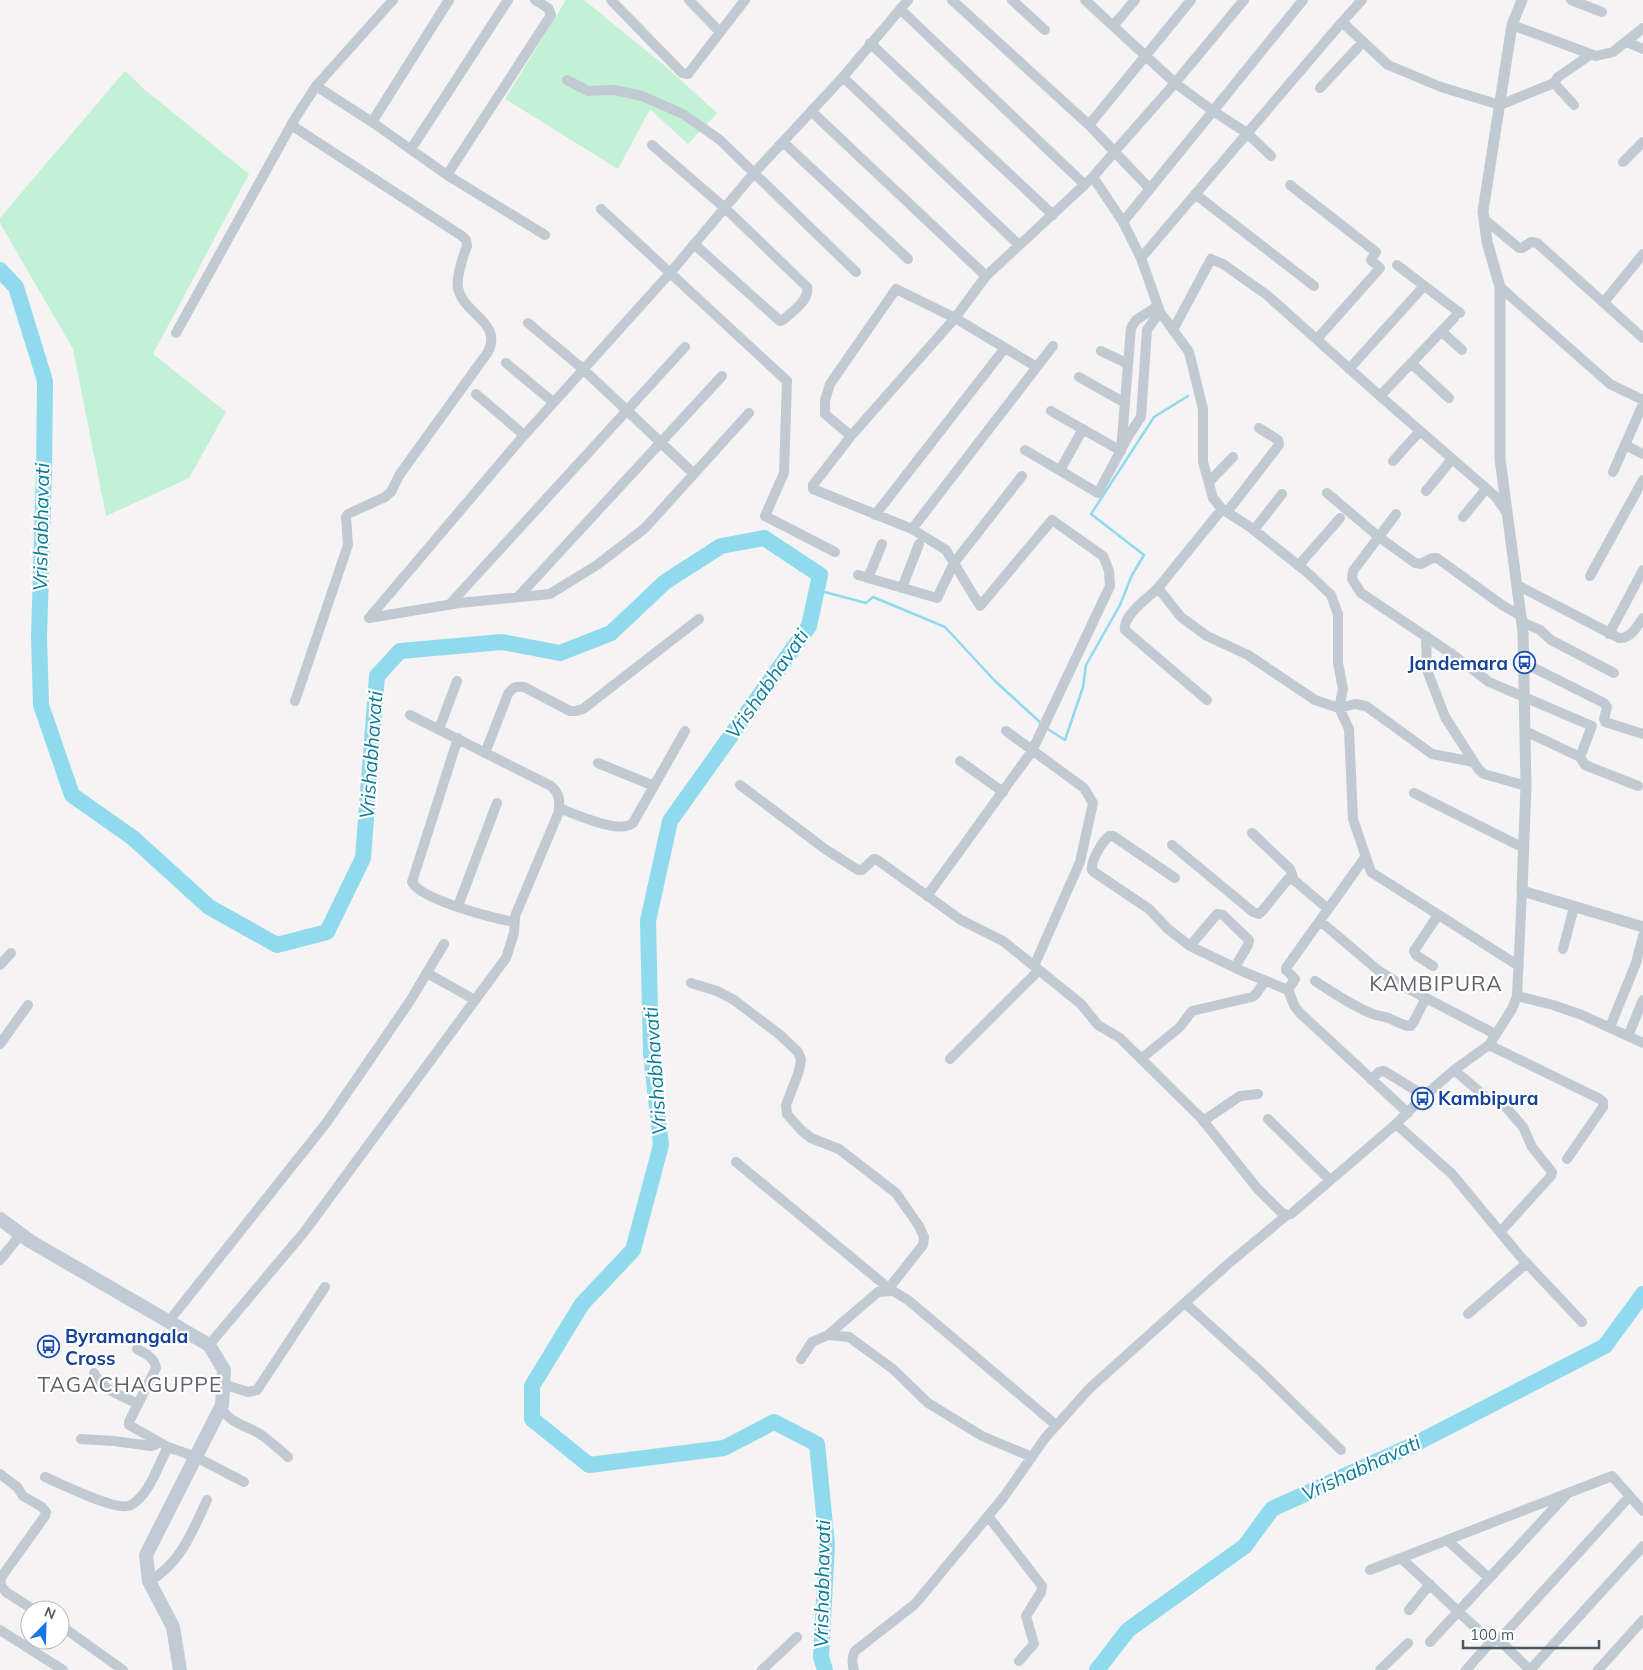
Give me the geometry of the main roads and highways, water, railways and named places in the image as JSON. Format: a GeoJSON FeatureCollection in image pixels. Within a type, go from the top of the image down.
{"type":"FeatureCollection","features":[{"type":"Feature","properties":{"kind":"main road"},"geometry":{"type":"LineString","coordinates":[[0,1220],[209,1345],[224,1370],[221,1407],[146,1555],[149,1581],[173,1627],[180,1670]]}},
{"type":"Feature","properties":{"kind":"waterway","name":"Vrishabhavati"},"geometry":{"type":"LineString","coordinates":[[0,270],[16,287],[45,381],[39,637],[41,705],[72,795],[133,838],[209,907],[277,945],[327,932],[363,858],[377,676],[400,651],[502,642],[560,653],[611,633],[665,582],[721,546],[764,538],[820,575],[809,626],[670,821],[648,921],[651,1053],[661,1145],[633,1250],[582,1304],[532,1386],[532,1419],[589,1465],[724,1448],[774,1422],[817,1444],[827,1545],[821,1657],[825,1670]]}},
{"type":"Feature","properties":{"kind":"waterway"},"geometry":{"type":"LineString","coordinates":[[1046,728],[1065,740],[1083,687],[1086,665],[1120,605],[1132,575],[1144,555],[1091,514],[1154,417],[1188,396]]}},
{"type":"Feature","properties":{"kind":"waterway"},"geometry":{"type":"LineString","coordinates":[[817,590],[866,603],[873,597],[945,627],[995,681],[1042,724]]}},
{"type":"Feature","properties":{"kind":"waterway","name":"Vrishabhavati"},"geometry":{"type":"LineString","coordinates":[[1097,1670],[1128,1630],[1245,1546],[1272,1509],[1413,1445],[1605,1346],[1643,1294]]}},
{"type":"Feature","properties":{"kind":"place","name":"Jandemara"},"geometry":{"type":"Point","coordinates":[1524,663]}},
{"type":"Feature","properties":{"kind":"place","name":"Kambipura"},"geometry":{"type":"Point","coordinates":[1422,1098]}},
{"type":"Feature","properties":{"kind":"place","name":"Byramangala Cross"},"geometry":{"type":"Point","coordinates":[49,1347]}},
{"type":"Feature","properties":{"kind":"district","name":"KAMBIPURA"},"geometry":{"type":"Point","coordinates":[1436,984]}},
{"type":"Feature","properties":{"kind":"district","name":"TAGACHAGUPPE"},"geometry":{"type":"Point","coordinates":[130,1385]}}]}
